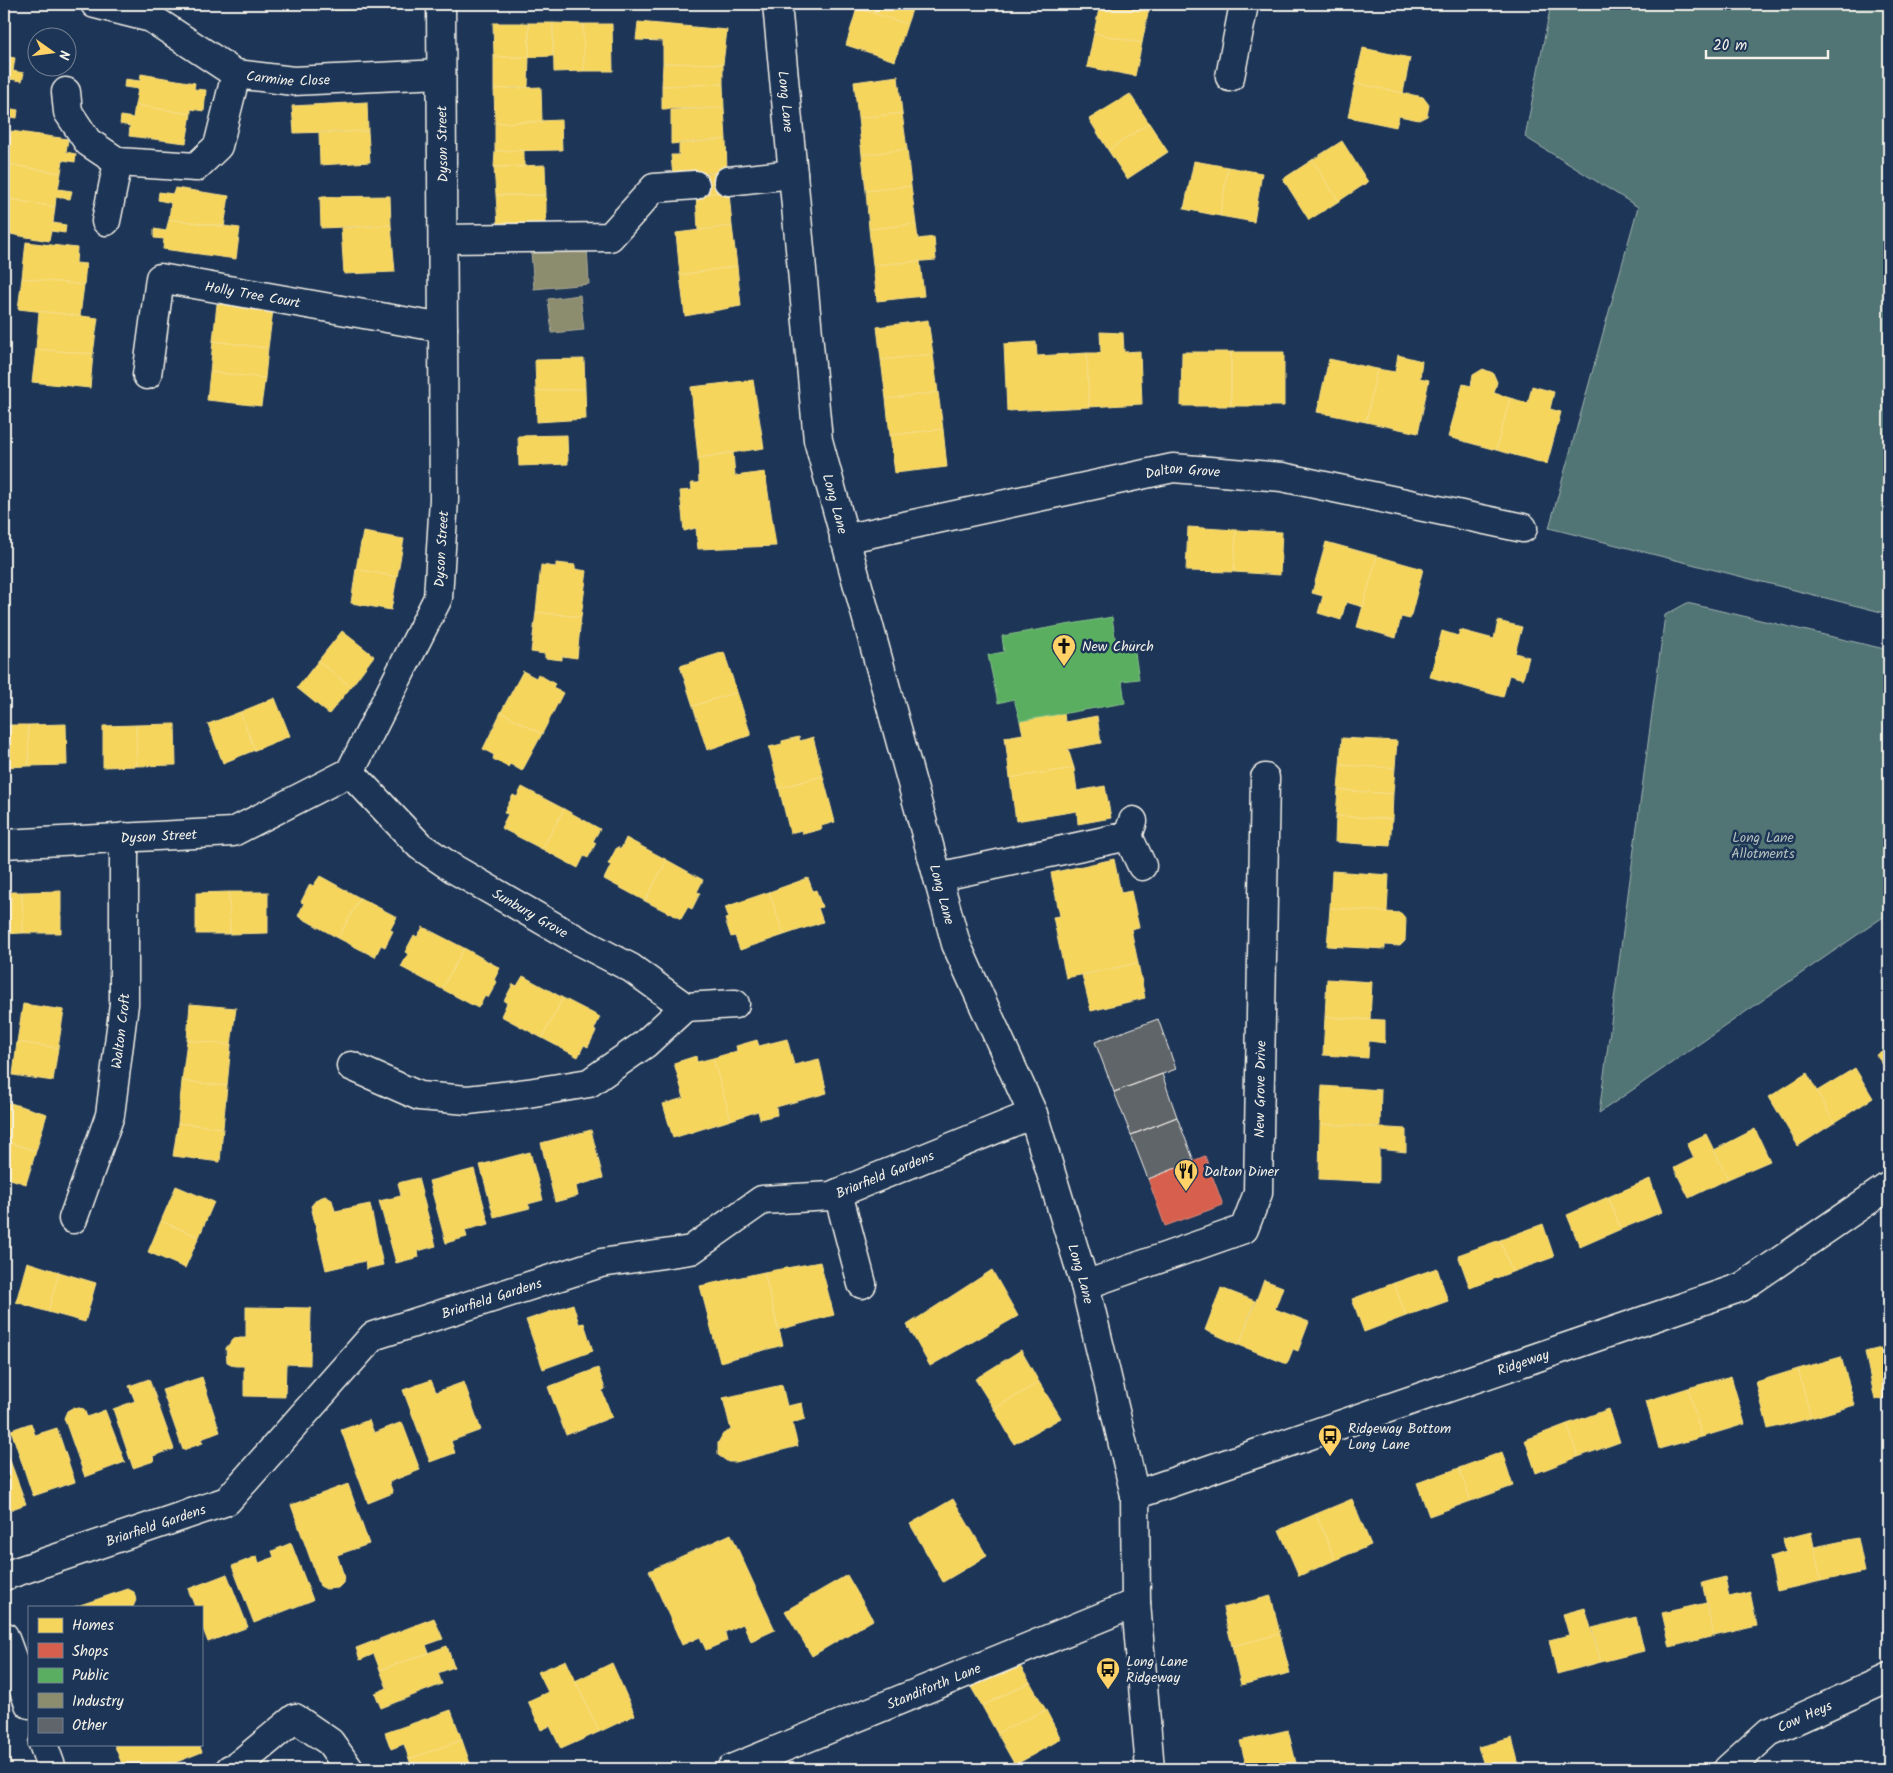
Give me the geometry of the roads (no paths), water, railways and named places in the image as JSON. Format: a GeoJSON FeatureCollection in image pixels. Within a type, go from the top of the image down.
{"type":"FeatureCollection","features":[{"type":"Feature","properties":{"kind":"street","name":"Carmine Close"},"geometry":{"type":"LineString","coordinates":[[95,4],[151,18],[236,74],[293,81],[441,74]]}},
{"type":"Feature","properties":{"kind":"street","name":"Dyson Street"},"geometry":{"type":"LineString","coordinates":[[4,844],[233,832],[350,772],[438,598],[444,500],[441,4]]}},
{"type":"Feature","properties":{"kind":"street"},"geometry":{"type":"LineString","coordinates":[[765,4],[778,4]]}},
{"type":"Feature","properties":{"kind":"street","name":"Long Lane"},"geometry":{"type":"LineString","coordinates":[[778,4],[818,440],[956,944],[1033,1114],[1085,1285],[1135,1495],[1136,1603],[1150,1769]]}},
{"type":"Feature","properties":{"kind":"street"},"geometry":{"type":"LineString","coordinates":[[1230,77],[1244,4]]}},
{"type":"Feature","properties":{"kind":"street"},"geometry":{"type":"LineString","coordinates":[[66,92],[68,112],[88,142],[118,162],[196,167],[218,146],[236,74]]}},
{"type":"Feature","properties":{"kind":"street"},"geometry":{"type":"LineString","coordinates":[[106,221],[118,162]]}},
{"type":"Feature","properties":{"kind":"street"},"geometry":{"type":"LineString","coordinates":[[728,181],[793,174]]}},
{"type":"Feature","properties":{"kind":"street"},"geometry":{"type":"LineString","coordinates":[[443,239],[610,237],[654,188],[695,184]]}},
{"type":"Feature","properties":{"kind":"street","name":"Holly Tree Court"},"geometry":{"type":"LineString","coordinates":[[147,375],[160,278],[443,328]]}},
{"type":"Feature","properties":{"kind":"street","name":"Dalton Grove"},"geometry":{"type":"LineString","coordinates":[[844,538],[1173,468],[1282,477],[1523,528]]}},
{"type":"Feature","properties":{"kind":"street","name":"Sunbury Grove"},"geometry":{"type":"LineString","coordinates":[[350,772],[420,846],[454,869],[579,941],[631,968],[685,1007]]}},
{"type":"Feature","properties":{"kind":"street","name":"New Grove Drive"},"geometry":{"type":"LineString","coordinates":[[1085,1285],[1244,1229],[1258,1193],[1264,778]]}},
{"type":"Feature","properties":{"kind":"street"},"geometry":{"type":"LineString","coordinates":[[938,877],[1130,829],[1142,866]]}},
{"type":"Feature","properties":{"kind":"street","name":"Walton Croft"},"geometry":{"type":"LineString","coordinates":[[73,1219],[110,1115],[124,1004],[124,837]]}},
{"type":"Feature","properties":{"kind":"street"},"geometry":{"type":"LineString","coordinates":[[350,1066],[419,1096],[468,1100],[528,1093],[589,1082],[644,1044],[685,1007],[735,1004]]}},
{"type":"Feature","properties":{"kind":"street","name":"Briarfield Gardens"},"geometry":{"type":"LineString","coordinates":[[4,1576],[226,1501],[373,1336],[601,1263],[691,1250],[762,1200],[831,1196],[1033,1114]]}},
{"type":"Feature","properties":{"kind":"street","name":"Ridgeway"},"geometry":{"type":"LineString","coordinates":[[1135,1495],[1742,1287],[1889,1186]]}},
{"type":"Feature","properties":{"kind":"street"},"geometry":{"type":"LineString","coordinates":[[838,1193],[862,1284]]}},
{"type":"Feature","properties":{"kind":"street","name":"Standiforth Lane"},"geometry":{"type":"LineString","coordinates":[[731,1769],[1136,1603]]}},
{"type":"Feature","properties":{"kind":"street"},"geometry":{"type":"LineString","coordinates":[[4,1636],[28,1701]]}},
{"type":"Feature","properties":{"kind":"street","name":"Cow Heys"},"geometry":{"type":"LineString","coordinates":[[1728,1769],[1769,1732],[1889,1678]]}},
{"type":"Feature","properties":{"kind":"street"},"geometry":{"type":"LineString","coordinates":[[230,1769],[236,1767],[295,1718],[330,1742],[349,1769]]}},
{"type":"Feature","properties":{"kind":"street"},"geometry":{"type":"LineString","coordinates":[[44,1746],[52,1769]]}},
{"type":"Feature","properties":{"kind":"place","name":"New Church"},"geometry":{"type":"Point","coordinates":[1064,667]}},
{"type":"Feature","properties":{"kind":"place","name":"Dalton Diner"},"geometry":{"type":"Point","coordinates":[1186,1192]}},
{"type":"Feature","properties":{"kind":"place","name":"Ridgeway Bottom Long Lane"},"geometry":{"type":"Point","coordinates":[1330,1457]}},
{"type":"Feature","properties":{"kind":"place","name":"Long Lane Ridgeway"},"geometry":{"type":"Point","coordinates":[1108,1690]}},
{"type":"Feature","properties":{"kind":"park label","name":"Long Lane Allotments"},"geometry":{"type":"Point","coordinates":[1763,846]}}]}
